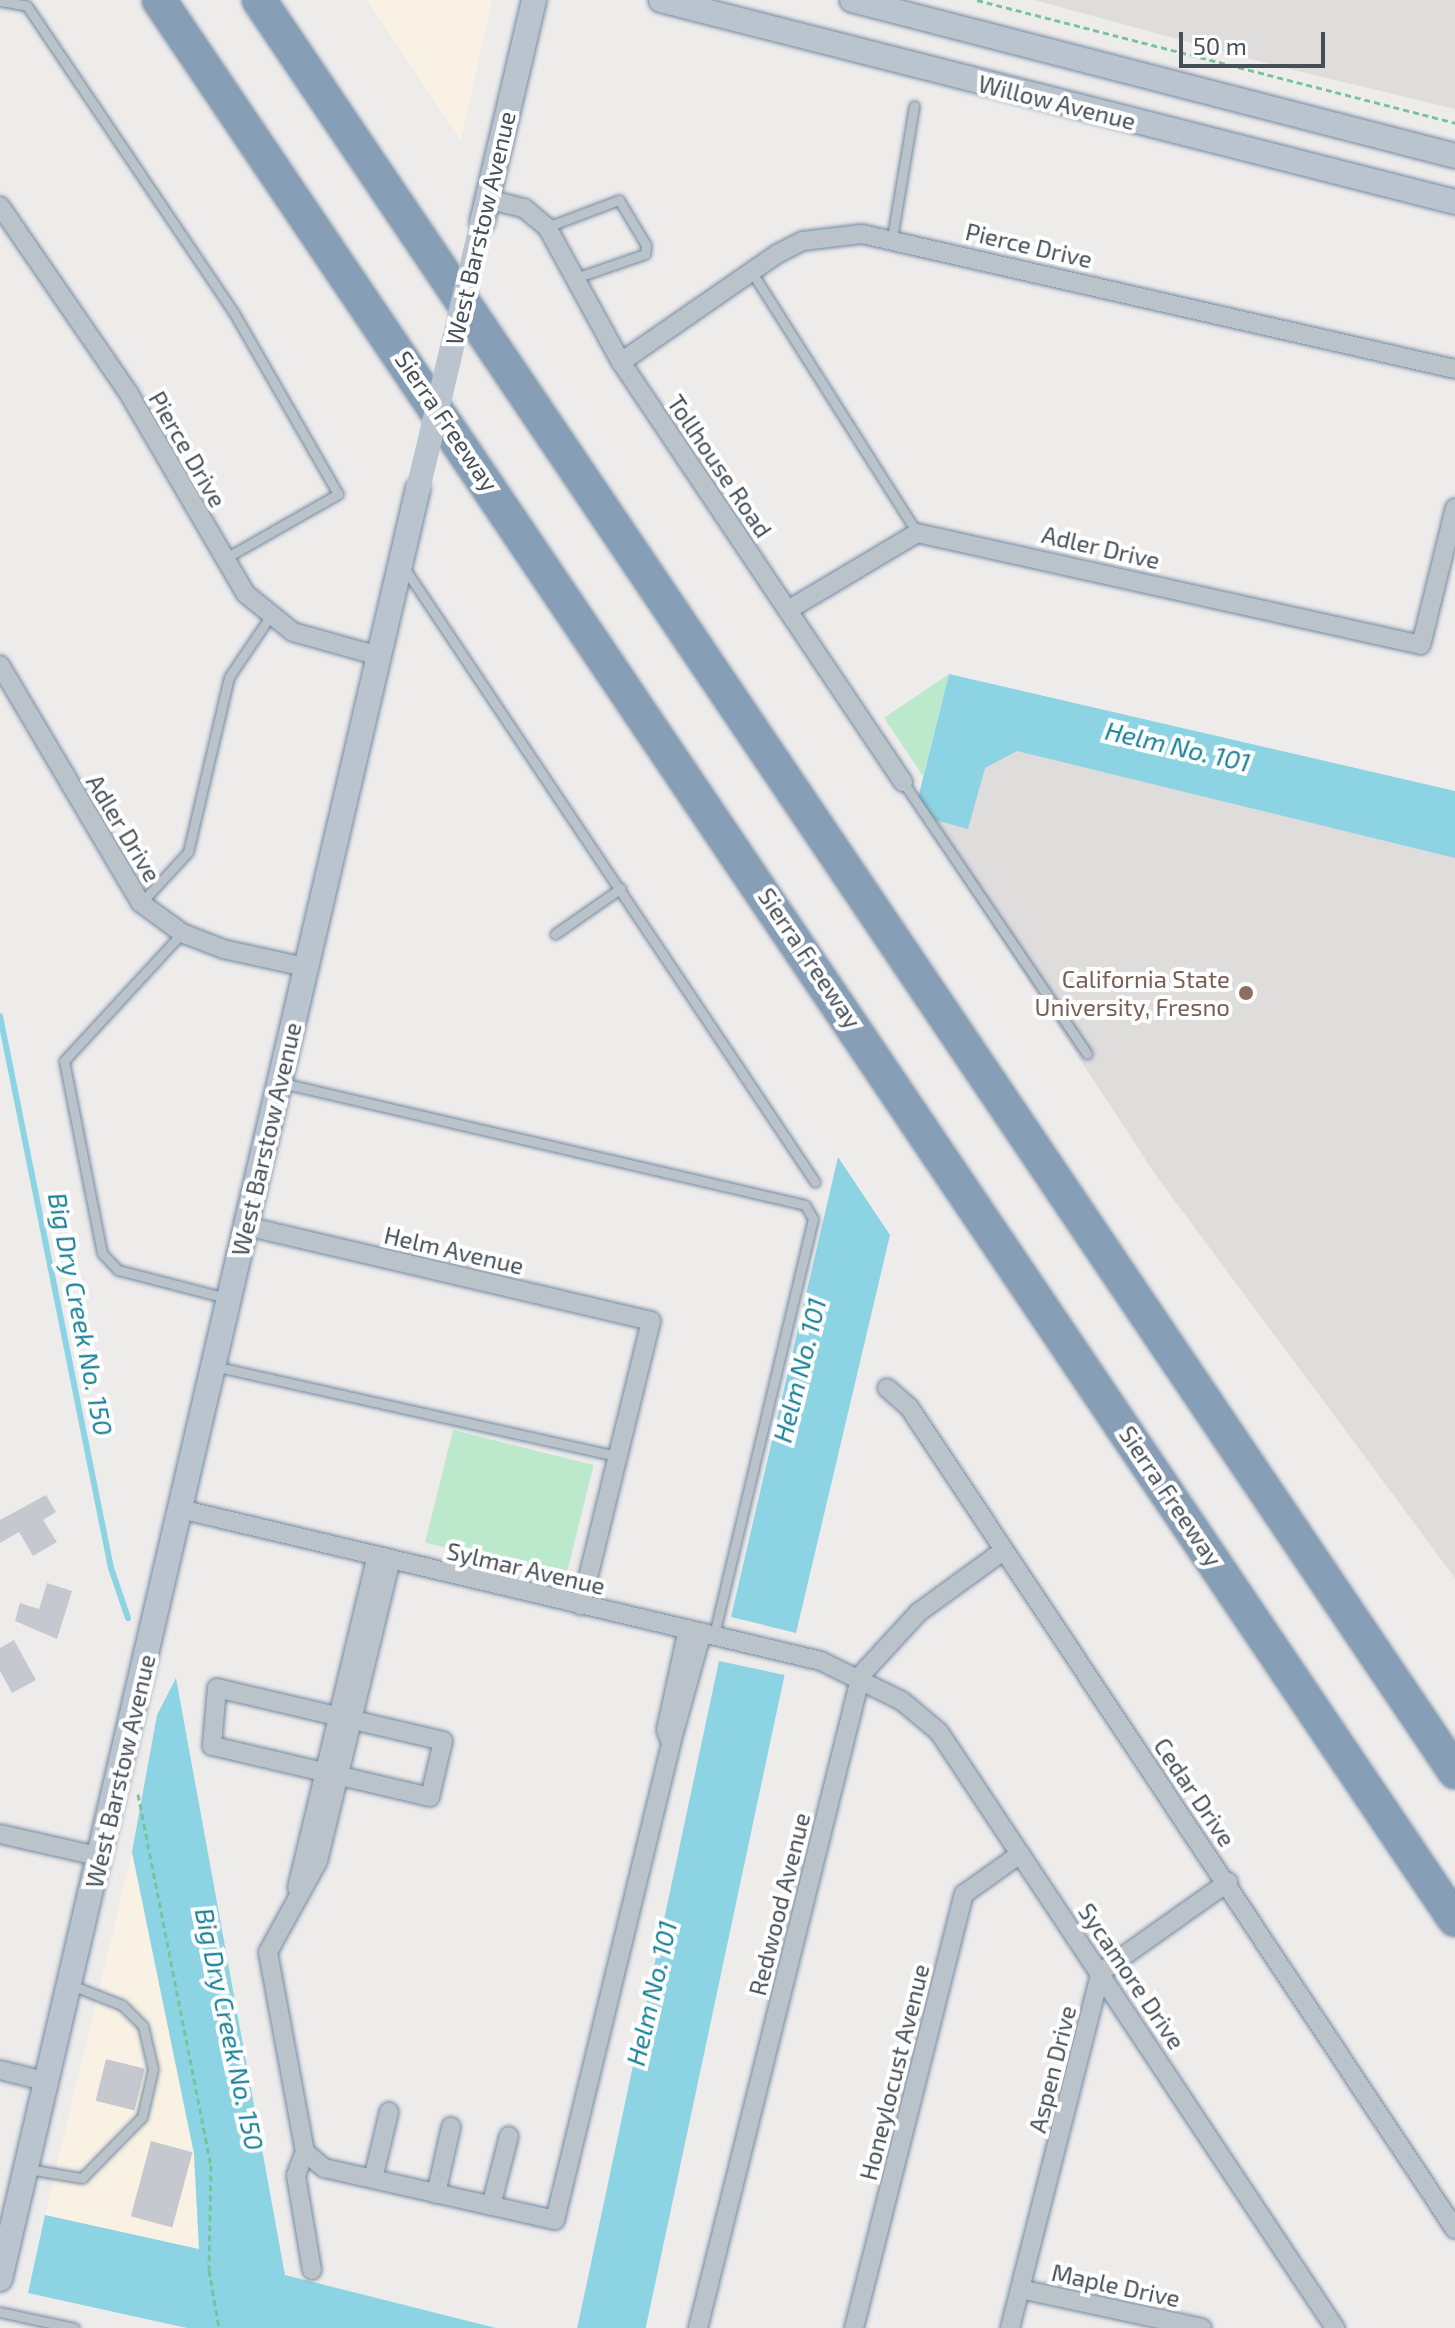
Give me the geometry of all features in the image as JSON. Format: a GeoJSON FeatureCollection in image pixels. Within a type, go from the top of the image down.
{"type":"FeatureCollection","features":[{"type":"Feature","properties":{"kind":"highway","name":"Sierra Freeway"},"geometry":{"type":"LineString","coordinates":[[159,0],[1455,1920]]}},
{"type":"Feature","properties":{"kind":"highway"},"geometry":{"type":"LineString","coordinates":[[259,0],[1085,1232],[1324,1576],[1455,1772]]}},
{"type":"Feature","properties":{"kind":"highway"},"geometry":{"type":"LineString","coordinates":[[1324,1576],[1455,1735]]}},
{"type":"Feature","properties":{"kind":"main road","name":"West Barstow Avenue"},"geometry":{"type":"LineString","coordinates":[[0,2279],[49,2082],[305,967],[534,0]]}},
{"type":"Feature","properties":{"kind":"main road","name":"Willow Avenue"},"geometry":{"type":"LineString","coordinates":[[661,0],[1455,202]]}},
{"type":"Feature","properties":{"kind":"main road","name":"Willow Avenue"},"geometry":{"type":"LineString","coordinates":[[852,0],[1455,156]]}},
{"type":"Feature","properties":{"kind":"street","name":"Pierce Drive"},"geometry":{"type":"LineString","coordinates":[[0,206],[129,394],[223,560],[269,618],[293,632],[379,656]]}},
{"type":"Feature","properties":{"kind":"street"},"geometry":{"type":"LineString","coordinates":[[484,210],[524,208],[547,227]]}},
{"type":"Feature","properties":{"kind":"street","name":"Tollhouse Road"},"geometry":{"type":"LineString","coordinates":[[547,227],[621,362],[903,782]]}},
{"type":"Feature","properties":{"kind":"street","name":"Pierce Drive"},"geometry":{"type":"LineString","coordinates":[[621,362],[751,271],[803,241],[892,238],[1455,369]]}},
{"type":"Feature","properties":{"kind":"street","name":"Adler Drive"},"geometry":{"type":"LineString","coordinates":[[917,533],[1421,645],[1455,508]]}},
{"type":"Feature","properties":{"kind":"street"},"geometry":{"type":"LineString","coordinates":[[788,610],[917,533]]}},
{"type":"Feature","properties":{"kind":"street","name":"Adler Drive"},"geometry":{"type":"LineString","coordinates":[[0,665],[141,903],[182,933],[305,967]]}},
{"type":"Feature","properties":{"kind":"street","name":"Helm Avenue"},"geometry":{"type":"LineString","coordinates":[[246,1226],[651,1321],[617,1456]]}},
{"type":"Feature","properties":{"kind":"street","name":"Cedar Drive"},"geometry":{"type":"LineString","coordinates":[[887,1388],[909,1407],[1228,1882],[1455,2229]]}},
{"type":"Feature","properties":{"kind":"street"},"geometry":{"type":"LineString","coordinates":[[581,1606],[617,1456]]}},
{"type":"Feature","properties":{"kind":"street","name":"Sylmar Avenue"},"geometry":{"type":"LineString","coordinates":[[180,1509],[581,1606],[702,1632],[861,1675]]}},
{"type":"Feature","properties":{"kind":"street","name":"Redwood Avenue"},"geometry":{"type":"LineString","coordinates":[[698,2328],[861,1675],[919,1612],[1003,1551]]}},
{"type":"Feature","properties":{"kind":"street"},"geometry":{"type":"LineString","coordinates":[[312,2270],[296,2175],[305,2152],[268,1952],[297,1888],[318,1861],[330,1778],[384,1558]]}},
{"type":"Feature","properties":{"kind":"street"},"geometry":{"type":"LineString","coordinates":[[305,2152],[324,2168],[555,2220],[671,1743],[702,1632]]}},
{"type":"Feature","properties":{"kind":"street","name":"Sycamore Drive"},"geometry":{"type":"LineString","coordinates":[[861,1675],[939,1732],[1335,2328]]}},
{"type":"Feature","properties":{"kind":"street"},"geometry":{"type":"LineString","coordinates":[[217,1688],[345,1719],[443,1741],[430,1797],[330,1778],[212,1746],[217,1688]]}},
{"type":"Feature","properties":{"kind":"street"},"geometry":{"type":"LineString","coordinates":[[0,1834],[101,1857]]}},
{"type":"Feature","properties":{"kind":"street","name":"Honeylocust Avenue"},"geometry":{"type":"LineString","coordinates":[[854,2328],[964,1894],[1020,1854]]}},
{"type":"Feature","properties":{"kind":"street"},"geometry":{"type":"LineString","coordinates":[[1101,1972],[1228,1882]]}},
{"type":"Feature","properties":{"kind":"street","name":"Aspen Drive"},"geometry":{"type":"LineString","coordinates":[[1010,2328],[1101,1972]]}},
{"type":"Feature","properties":{"kind":"street"},"geometry":{"type":"LineString","coordinates":[[0,2070],[49,2082]]}},
{"type":"Feature","properties":{"kind":"street"},"geometry":{"type":"LineString","coordinates":[[373,2179],[389,2112]]}},
{"type":"Feature","properties":{"kind":"street"},"geometry":{"type":"LineString","coordinates":[[436,2194],[451,2127]]}},
{"type":"Feature","properties":{"kind":"street"},"geometry":{"type":"LineString","coordinates":[[491,2206],[509,2136]]}},
{"type":"Feature","properties":{"kind":"street","name":"Maple Drive"},"geometry":{"type":"LineString","coordinates":[[1020,2289],[1202,2328]]}},
{"type":"Feature","properties":{"kind":"lane"},"geometry":{"type":"LineString","coordinates":[[0,1],[27,6],[234,313],[338,494],[223,560]]}},
{"type":"Feature","properties":{"kind":"lane"},"geometry":{"type":"LineString","coordinates":[[892,238],[914,106]]}},
{"type":"Feature","properties":{"kind":"lane"},"geometry":{"type":"LineString","coordinates":[[547,227],[619,200],[646,245],[645,254],[573,279]]}},
{"type":"Feature","properties":{"kind":"lane"},"geometry":{"type":"LineString","coordinates":[[751,271],[917,533]]}},
{"type":"Feature","properties":{"kind":"lane"},"geometry":{"type":"LineString","coordinates":[[401,563],[815,1182]]}},
{"type":"Feature","properties":{"kind":"lane"},"geometry":{"type":"LineString","coordinates":[[141,903],[188,852],[229,677],[269,618]]}},
{"type":"Feature","properties":{"kind":"lane"},"geometry":{"type":"LineString","coordinates":[[903,782],[1087,1054]]}},
{"type":"Feature","properties":{"kind":"lane"},"geometry":{"type":"LineString","coordinates":[[555,934],[621,888]]}},
{"type":"Feature","properties":{"kind":"lane"},"geometry":{"type":"LineString","coordinates":[[182,933],[64,1061],[102,1253],[118,1270],[229,1298]]}},
{"type":"Feature","properties":{"kind":"lane"},"geometry":{"type":"LineString","coordinates":[[279,1082],[805,1205],[813,1219],[702,1632]]}},
{"type":"Feature","properties":{"kind":"lane"},"geometry":{"type":"LineString","coordinates":[[213,1366],[617,1456]]}},
{"type":"Feature","properties":{"kind":"lane"},"geometry":{"type":"LineString","coordinates":[[26,2168],[82,2178],[142,2117],[153,2069],[143,2026],[122,2005],[71,1985]]}},
{"type":"Feature","properties":{"kind":"lane"},"geometry":{"type":"LineString","coordinates":[[0,2312],[74,2328]]}},
{"type":"Feature","properties":{"kind":"path"},"geometry":{"type":"LineString","coordinates":[[977,0],[1455,123]]}},
{"type":"Feature","properties":{"kind":"path"},"geometry":{"type":"LineString","coordinates":[[138,1794],[211,2165],[209,2270],[219,2328]]}},
{"type":"Feature","properties":{"kind":"shaded area"},"geometry":{"type":"Polygon","coordinates":[[[367,0],[492,0],[461,140],[367,0]]]}},
{"type":"Feature","properties":{"kind":"shaded area"},"geometry":{"type":"Polygon","coordinates":[[[1034,0],[1455,0],[1455,109],[1269,64],[1034,0]]]}},
{"type":"Feature","properties":{"kind":"shaded area","name":"California State University, Fresno"},"geometry":{"type":"Polygon","coordinates":[[[951,680],[1455,792],[1455,1578],[1157,1177],[916,809],[951,680]]]}},
{"type":"Feature","properties":{"kind":"shaded area"},"geometry":{"type":"Polygon","coordinates":[[[132,1852],[194,2154],[199,2250],[45,2215],[132,1852]]]}},
{"type":"Feature","properties":{"kind":"green space"},"geometry":{"type":"Polygon","coordinates":[[[949,674],[923,776],[884,718],[949,674]]]}},
{"type":"Feature","properties":{"kind":"green space"},"geometry":{"type":"Polygon","coordinates":[[[453,1430],[594,1465],[566,1578],[425,1543],[453,1430]]]}},
{"type":"Feature","properties":{"kind":"water","name":"Helm No. 101"},"geometry":{"type":"Polygon","coordinates":[[[949,674],[1455,791],[1455,858],[1017,751],[985,768],[968,829],[924,817],[916,806],[949,674]]]}},
{"type":"Feature","properties":{"kind":"water","name":"Helm No. 101"},"geometry":{"type":"Polygon","coordinates":[[[838,1157],[890,1235],[796,1633],[731,1617],[838,1157]]]}},
{"type":"Feature","properties":{"kind":"water","name":"Helm No. 101"},"geometry":{"type":"Polygon","coordinates":[[[719,1661],[785,1675],[646,2328],[577,2328],[719,1661]]]}},
{"type":"Feature","properties":{"kind":"water"},"geometry":{"type":"Polygon","coordinates":[[[176,1678],[285,2275],[496,2328],[187,2328],[28,2293],[45,2215],[199,2249],[194,2154],[132,1852],[157,1715],[176,1678]]]}},
{"type":"Feature","properties":{"kind":"building"},"geometry":{"type":"Polygon","coordinates":[[[46,1495],[56,1512],[43,1520],[57,1542],[33,1556],[19,1532],[0,1543],[0,1520],[46,1495]]]}},
{"type":"Feature","properties":{"kind":"building"},"geometry":{"type":"Polygon","coordinates":[[[47,1583],[72,1591],[57,1639],[15,1621],[20,1603],[39,1609],[47,1583]]]}},
{"type":"Feature","properties":{"kind":"building"},"geometry":{"type":"Polygon","coordinates":[[[14,1640],[36,1680],[12,1693],[0,1671],[0,1648],[14,1640]]]}},
{"type":"Feature","properties":{"kind":"building"},"geometry":{"type":"Polygon","coordinates":[[[106,2059],[145,2069],[134,2110],[96,2101],[106,2059]]]}},
{"type":"Feature","properties":{"kind":"building"},"geometry":{"type":"Polygon","coordinates":[[[151,2141],[193,2152],[172,2227],[131,2216],[151,2141]]]}},
{"type":"Feature","properties":{"kind":"waterway","name":"Big Dry Creek No. 150"},"geometry":{"type":"LineString","coordinates":[[0,1016],[111,1568],[128,1618]]}},
{"type":"Feature","properties":{"kind":"place","name":"California State University, Fresno"},"geometry":{"type":"Point","coordinates":[1246,993]}}]}
